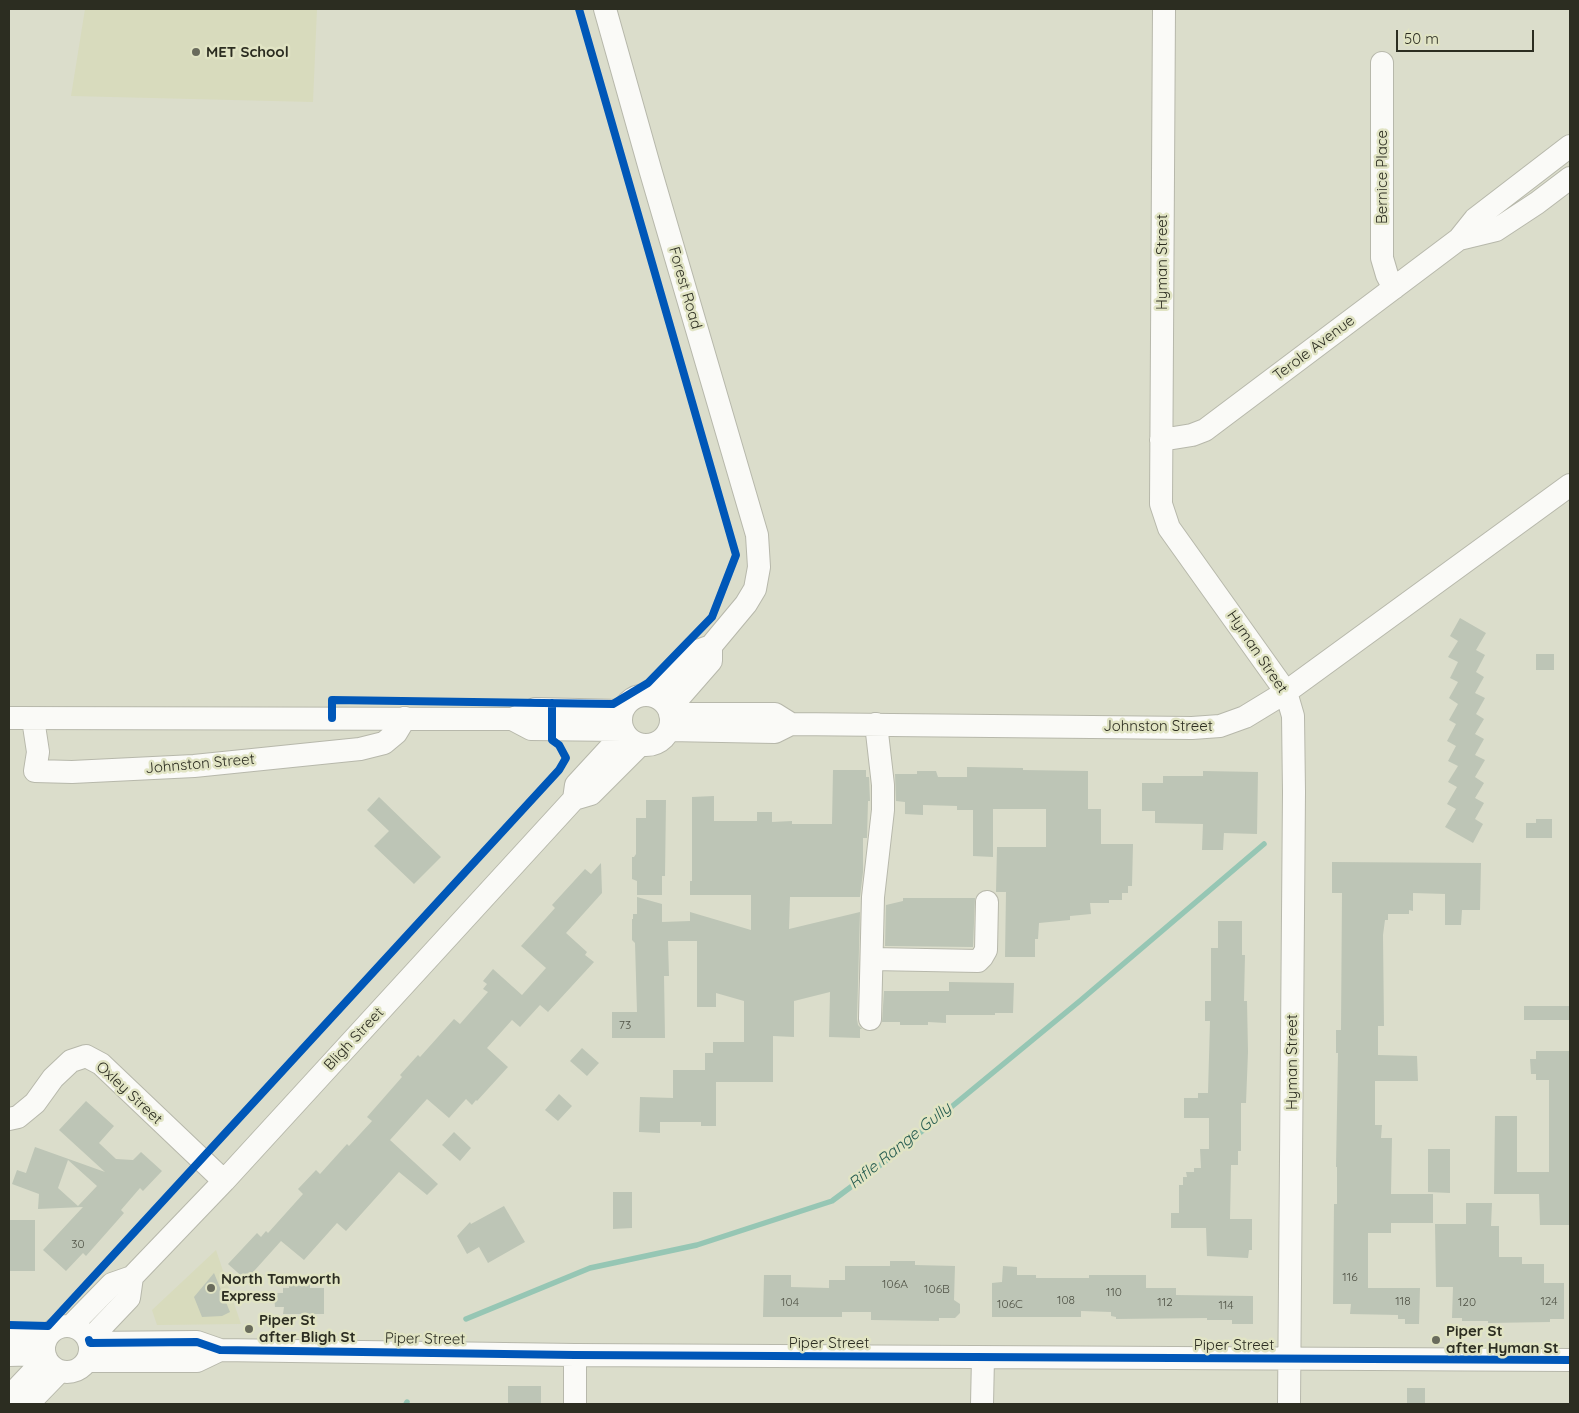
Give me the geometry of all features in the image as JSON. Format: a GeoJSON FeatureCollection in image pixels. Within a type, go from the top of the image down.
{"type":"FeatureCollection","features":[{"type":"Feature","properties":{"kind":"street","name":"Forest Road"},"geometry":{"type":"LineString","coordinates":[[605,9],[757,535],[759,568],[755,589],[746,604],[711,646],[711,661],[665,712]]}},
{"type":"Feature","properties":{"kind":"street","name":"Hyman Street"},"geometry":{"type":"LineString","coordinates":[[1164,9],[1161,504],[1168,528],[1286,692],[1293,716],[1289,1404]]}},
{"type":"Feature","properties":{"kind":"street","name":"Bernice Place"},"geometry":{"type":"LineString","coordinates":[[1382,63],[1382,258],[1387,275],[1394,288]]}},
{"type":"Feature","properties":{"kind":"street","name":"Terole Avenue"},"geometry":{"type":"LineString","coordinates":[[1161,440],[1192,436],[1204,430],[1459,239],[1475,219],[1570,146]]}},
{"type":"Feature","properties":{"kind":"street","name":"Terole Avenue"},"geometry":{"type":"LineString","coordinates":[[1459,239],[1496,230],[1570,178]]}},
{"type":"Feature","properties":{"kind":"street","name":"Johnston Street"},"geometry":{"type":"LineString","coordinates":[[627,730],[631,699],[638,696],[665,712],[775,714],[790,724],[1206,728],[1220,726],[1245,717],[1286,692],[1570,485]]}},
{"type":"Feature","properties":{"kind":"street"},"geometry":{"type":"LineString","coordinates":[[9,718],[512,719],[535,709],[627,730],[647,745],[660,741],[665,712]]}},
{"type":"Feature","properties":{"kind":"street","name":"Johnston Street"},"geometry":{"type":"LineString","coordinates":[[33,719],[38,752],[35,771],[72,772],[194,766],[360,749],[384,743],[396,733],[405,718]]}},
{"type":"Feature","properties":{"kind":"street"},"geometry":{"type":"LineString","coordinates":[[512,719],[531,729],[627,730]]}},
{"type":"Feature","properties":{"kind":"street"},"geometry":{"type":"LineString","coordinates":[[870,1019],[873,897],[883,810],[883,785],[876,724]]}},
{"type":"Feature","properties":{"kind":"street"},"geometry":{"type":"LineString","coordinates":[[574,730],[584,746],[588,758],[589,771]]}},
{"type":"Feature","properties":{"kind":"street","name":"Bligh Street"},"geometry":{"type":"LineString","coordinates":[[574,799],[576,785],[627,730]]}},
{"type":"Feature","properties":{"kind":"street","name":"Bligh Street"},"geometry":{"type":"LineString","coordinates":[[71,1326],[112,1284],[132,1278],[224,1181],[574,799],[590,794],[627,730]]}},
{"type":"Feature","properties":{"kind":"street"},"geometry":{"type":"LineString","coordinates":[[872,959],[978,961],[986,950],[987,902]]}},
{"type":"Feature","properties":{"kind":"street","name":"Oxley Street"},"geometry":{"type":"LineString","coordinates":[[9,1119],[18,1117],[34,1103],[53,1078],[71,1061],[86,1056],[101,1064],[224,1181]]}},
{"type":"Feature","properties":{"kind":"street","name":"Bligh Street"},"geometry":{"type":"LineString","coordinates":[[89,1348],[129,1298],[132,1278]]}},
{"type":"Feature","properties":{"kind":"street"},"geometry":{"type":"LineString","coordinates":[[9,1338],[49,1355],[72,1372],[78,1370],[89,1348],[82,1331],[71,1326],[57,1328],[49,1355],[14,1395]]}},
{"type":"Feature","properties":{"kind":"street","name":"Piper Street"},"geometry":{"type":"LineString","coordinates":[[89,1348],[197,1342],[220,1350],[575,1355],[1570,1360]]}},
{"type":"Feature","properties":{"kind":"street"},"geometry":{"type":"LineString","coordinates":[[9,1356],[49,1355]]}},
{"type":"Feature","properties":{"kind":"street"},"geometry":{"type":"LineString","coordinates":[[575,1355],[575,1404]]}},
{"type":"Feature","properties":{"kind":"street"},"geometry":{"type":"LineString","coordinates":[[982,1404],[983,1358]]}},
{"type":"Feature","properties":{"kind":"shaded area","name":"MET School"},"geometry":{"type":"Polygon","coordinates":[[[85,9],[317,9],[313,102],[71,96],[85,9]]]}},
{"type":"Feature","properties":{"kind":"shaded area"},"geometry":{"type":"Polygon","coordinates":[[[216,1250],[241,1324],[157,1325],[152,1310],[216,1250]]]}},
{"type":"Feature","properties":{"kind":"building"},"geometry":{"type":"Polygon","coordinates":[[[1460,618],[1486,633],[1476,650],[1485,655],[1476,672],[1484,677],[1475,693],[1485,698],[1476,714],[1484,719],[1475,734],[1484,739],[1475,755],[1485,760],[1475,777],[1484,783],[1475,798],[1484,803],[1475,819],[1483,824],[1473,843],[1445,827],[1456,809],[1447,804],[1457,787],[1448,782],[1458,766],[1448,761],[1456,746],[1447,741],[1456,724],[1449,720],[1458,704],[1449,698],[1458,682],[1450,678],[1458,662],[1448,657],[1458,641],[1450,636],[1460,618]]]}},
{"type":"Feature","properties":{"kind":"building"},"geometry":{"type":"Polygon","coordinates":[[[1536,654],[1554,654],[1554,670],[1536,670],[1536,654]]]}},
{"type":"Feature","properties":{"kind":"building"},"geometry":{"type":"Polygon","coordinates":[[[967,767],[1088,771],[1088,809],[1101,809],[1101,844],[1133,844],[1132,886],[1128,886],[1128,893],[1122,893],[1122,900],[1109,900],[1109,903],[1090,903],[1091,914],[1070,916],[1070,920],[1039,923],[1038,939],[1035,939],[1035,957],[1005,957],[1006,892],[996,892],[997,847],[1046,847],[1046,809],[993,809],[993,857],[973,856],[973,810],[957,810],[957,806],[923,805],[923,815],[905,814],[905,802],[896,801],[895,774],[917,774],[917,771],[936,771],[938,777],[967,777],[967,767]]]}},
{"type":"Feature","properties":{"kind":"building"},"geometry":{"type":"Polygon","coordinates":[[[833,770],[866,770],[866,777],[869,777],[870,801],[868,801],[867,838],[863,838],[863,872],[860,897],[790,897],[789,929],[860,912],[857,1019],[858,1025],[862,1029],[860,1029],[860,1038],[829,1037],[830,992],[794,1001],[794,1037],[773,1036],[773,1082],[716,1082],[716,1126],[701,1126],[701,1122],[660,1122],[660,1133],[639,1132],[640,1097],[673,1098],[673,1070],[705,1070],[705,1053],[713,1053],[713,1042],[744,1042],[744,1001],[716,993],[716,1007],[697,1007],[697,941],[668,941],[669,976],[664,976],[665,1038],[612,1038],[612,1012],[637,1012],[635,943],[632,940],[632,919],[633,914],[637,914],[637,897],[662,904],[662,922],[690,921],[690,912],[751,930],[751,895],[690,895],[690,881],[692,881],[692,797],[714,796],[714,821],[757,821],[757,812],[772,812],[772,822],[792,821],[792,824],[832,824],[833,770]]]}},
{"type":"Feature","properties":{"kind":"building"},"geometry":{"type":"Polygon","coordinates":[[[1203,771],[1258,772],[1257,834],[1224,833],[1223,850],[1202,850],[1203,824],[1155,823],[1155,811],[1142,811],[1142,783],[1163,783],[1163,776],[1203,776],[1203,771]]]}},
{"type":"Feature","properties":{"kind":"building"},"geometry":{"type":"Polygon","coordinates":[[[379,797],[441,857],[414,884],[374,846],[389,831],[367,810],[379,797]]]}},
{"type":"Feature","properties":{"kind":"building"},"geometry":{"type":"Polygon","coordinates":[[[646,800],[666,800],[665,876],[662,876],[662,895],[637,895],[637,881],[632,879],[632,857],[636,854],[636,818],[646,818],[646,800]]]}},
{"type":"Feature","properties":{"kind":"building"},"geometry":{"type":"Polygon","coordinates":[[[1536,819],[1552,819],[1552,838],[1526,838],[1526,823],[1536,823],[1536,819]]]}},
{"type":"Feature","properties":{"kind":"building"},"geometry":{"type":"Polygon","coordinates":[[[1332,862],[1481,863],[1480,910],[1462,910],[1461,925],[1445,925],[1445,894],[1413,893],[1413,911],[1409,910],[1409,914],[1388,914],[1388,920],[1385,920],[1383,935],[1384,1026],[1378,1026],[1378,1055],[1417,1056],[1418,1081],[1375,1081],[1375,1125],[1382,1125],[1381,1138],[1392,1138],[1391,1194],[1433,1194],[1433,1223],[1391,1223],[1391,1233],[1368,1233],[1368,1288],[1420,1288],[1419,1324],[1405,1324],[1405,1319],[1398,1319],[1398,1315],[1350,1314],[1351,1304],[1333,1304],[1334,1204],[1337,1204],[1338,1053],[1336,1053],[1336,1030],[1341,1030],[1342,893],[1332,893],[1332,862]]]}},
{"type":"Feature","properties":{"kind":"building"},"geometry":{"type":"Polygon","coordinates":[[[601,863],[602,893],[566,933],[587,952],[585,955],[594,962],[548,1012],[540,1005],[520,1027],[512,1020],[487,1048],[508,1067],[477,1101],[472,1105],[466,1099],[449,1118],[427,1099],[390,1140],[438,1184],[427,1195],[399,1172],[346,1231],[337,1223],[304,1260],[281,1241],[246,1280],[228,1264],[257,1233],[261,1237],[266,1231],[268,1233],[303,1194],[298,1189],[316,1170],[320,1174],[347,1144],[349,1146],[372,1121],[367,1117],[402,1077],[400,1075],[418,1055],[420,1057],[454,1019],[460,1024],[488,992],[483,989],[487,984],[483,981],[493,969],[522,995],[546,968],[521,946],[555,908],[552,905],[585,869],[591,874],[601,863]]]}},
{"type":"Feature","properties":{"kind":"building"},"geometry":{"type":"Polygon","coordinates":[[[903,898],[975,898],[973,947],[885,946],[886,905],[903,901],[903,898]]]}},
{"type":"Feature","properties":{"kind":"building"},"geometry":{"type":"Polygon","coordinates":[[[1218,921],[1242,921],[1242,955],[1245,955],[1244,1001],[1247,1001],[1246,1103],[1241,1103],[1241,1151],[1238,1151],[1238,1165],[1231,1165],[1230,1219],[1252,1219],[1252,1250],[1249,1250],[1248,1258],[1207,1256],[1206,1228],[1171,1228],[1171,1213],[1179,1213],[1179,1185],[1183,1185],[1183,1177],[1187,1177],[1186,1172],[1194,1172],[1194,1168],[1201,1168],[1200,1149],[1209,1149],[1209,1118],[1184,1118],[1184,1098],[1198,1098],[1198,1093],[1208,1093],[1210,1021],[1205,1021],[1205,1001],[1211,1001],[1211,948],[1218,948],[1218,921]]]}},
{"type":"Feature","properties":{"kind":"building"},"geometry":{"type":"Polygon","coordinates":[[[949,982],[1014,983],[1013,1013],[946,1015],[946,1023],[928,1022],[928,1025],[900,1025],[900,1022],[882,1022],[884,991],[949,991],[949,982]]]}},
{"type":"Feature","properties":{"kind":"building"},"geometry":{"type":"Polygon","coordinates":[[[1524,1006],[1570,1006],[1570,1020],[1524,1020],[1524,1006]]]}},
{"type":"Feature","properties":{"kind":"building"},"geometry":{"type":"Polygon","coordinates":[[[582,1048],[599,1063],[587,1076],[570,1061],[582,1048]]]}},
{"type":"Feature","properties":{"kind":"building"},"geometry":{"type":"Polygon","coordinates":[[[1536,1051],[1570,1051],[1570,1225],[1540,1225],[1539,1194],[1494,1194],[1495,1116],[1517,1116],[1517,1172],[1549,1172],[1549,1080],[1536,1080],[1536,1074],[1531,1074],[1530,1059],[1536,1059],[1536,1051]]]}},
{"type":"Feature","properties":{"kind":"building"},"geometry":{"type":"Polygon","coordinates":[[[559,1094],[572,1106],[558,1121],[545,1110],[559,1094]]]}},
{"type":"Feature","properties":{"kind":"building"},"geometry":{"type":"Polygon","coordinates":[[[86,1101],[114,1126],[99,1143],[116,1159],[133,1160],[141,1152],[162,1171],[143,1191],[140,1188],[121,1210],[124,1213],[86,1256],[83,1253],[66,1271],[43,1250],[83,1207],[38,1209],[39,1194],[12,1184],[17,1170],[26,1173],[35,1147],[105,1172],[59,1130],[86,1101]],[[68,1160],[58,1188],[78,1206],[97,1186],[68,1160]]]}},
{"type":"Feature","properties":{"kind":"building"},"geometry":{"type":"Polygon","coordinates":[[[454,1132],[471,1148],[460,1161],[442,1145],[454,1132]]]}},
{"type":"Feature","properties":{"kind":"building"},"geometry":{"type":"Polygon","coordinates":[[[1428,1149],[1450,1149],[1450,1193],[1428,1192],[1428,1149]]]}},
{"type":"Feature","properties":{"kind":"building"},"geometry":{"type":"Polygon","coordinates":[[[613,1192],[632,1192],[632,1228],[613,1229],[613,1192]]]}},
{"type":"Feature","properties":{"kind":"building"},"geometry":{"type":"Polygon","coordinates":[[[1466,1203],[1492,1203],[1491,1226],[1499,1226],[1499,1257],[1522,1257],[1522,1264],[1544,1264],[1544,1283],[1564,1283],[1564,1319],[1550,1319],[1550,1322],[1488,1323],[1488,1321],[1462,1321],[1462,1318],[1452,1318],[1453,1287],[1436,1287],[1435,1224],[1466,1224],[1466,1203]]]}},
{"type":"Feature","properties":{"kind":"building"},"geometry":{"type":"Polygon","coordinates":[[[504,1206],[525,1242],[488,1263],[479,1247],[467,1254],[457,1236],[470,1222],[471,1224],[504,1206]]]}},
{"type":"Feature","properties":{"kind":"building"},"geometry":{"type":"Polygon","coordinates":[[[10,1220],[35,1220],[35,1271],[10,1271],[10,1220]]]}},
{"type":"Feature","properties":{"kind":"building"},"geometry":{"type":"Polygon","coordinates":[[[890,1261],[915,1261],[915,1265],[955,1266],[954,1300],[960,1304],[960,1313],[955,1318],[939,1318],[939,1321],[871,1320],[871,1312],[842,1312],[842,1317],[763,1317],[764,1275],[791,1275],[791,1287],[829,1288],[829,1280],[845,1280],[845,1266],[890,1266],[890,1261]]]}},
{"type":"Feature","properties":{"kind":"building"},"geometry":{"type":"Polygon","coordinates":[[[1003,1266],[1017,1267],[1017,1275],[1036,1275],[1036,1278],[1089,1278],[1089,1275],[1146,1275],[1146,1288],[1176,1288],[1176,1295],[1253,1296],[1253,1324],[1232,1324],[1232,1320],[1207,1320],[1207,1318],[1116,1319],[1116,1317],[1111,1316],[1111,1312],[1081,1311],[1081,1317],[992,1317],[992,1283],[1002,1282],[1003,1266]]]}},
{"type":"Feature","properties":{"kind":"building","name":"North Tamworth Express"},"geometry":{"type":"Polygon","coordinates":[[[214,1273],[230,1312],[222,1316],[202,1317],[194,1297],[214,1273]]]}},
{"type":"Feature","properties":{"kind":"building"},"geometry":{"type":"Polygon","coordinates":[[[289,1284],[310,1284],[310,1288],[324,1288],[324,1314],[283,1314],[284,1307],[275,1307],[274,1293],[283,1293],[283,1288],[289,1288],[289,1284]]]}},
{"type":"Feature","properties":{"kind":"building"},"geometry":{"type":"Polygon","coordinates":[[[508,1386],[541,1386],[541,1404],[508,1404],[508,1386]]]}},
{"type":"Feature","properties":{"kind":"building"},"geometry":{"type":"Polygon","coordinates":[[[1407,1388],[1425,1388],[1425,1404],[1407,1404],[1407,1388]]]}},
{"type":"Feature","properties":{"kind":"waterway","name":"Rifle Range Gully"},"geometry":{"type":"LineString","coordinates":[[466,1319],[590,1268],[697,1245],[832,1201],[887,1160],[1081,1000],[1264,844]]}},
{"type":"Feature","properties":{"kind":"cycle path"},"geometry":{"type":"LineString","coordinates":[[332,718],[332,700],[613,704],[648,683],[712,617],[736,555],[579,9]]}},
{"type":"Feature","properties":{"kind":"cycle path"},"geometry":{"type":"LineString","coordinates":[[9,1325],[48,1326],[559,770],[566,758],[559,745],[552,740],[552,703]]}},
{"type":"Feature","properties":{"kind":"cycle path"},"geometry":{"type":"LineString","coordinates":[[89,1340],[90,1343],[197,1342],[220,1350],[575,1355],[1570,1360]]}},
{"type":"Feature","properties":{"kind":"place","name":"MET School"},"geometry":{"type":"Point","coordinates":[196,52]}},
{"type":"Feature","properties":{"kind":"place","name":"North Tamworth Express"},"geometry":{"type":"Point","coordinates":[211,1288]}},
{"type":"Feature","properties":{"kind":"place","name":"Piper St after Bligh St"},"geometry":{"type":"Point","coordinates":[249,1329]}},
{"type":"Feature","properties":{"kind":"place","name":"Piper St after Hyman St"},"geometry":{"type":"Point","coordinates":[1436,1340]}}]}
